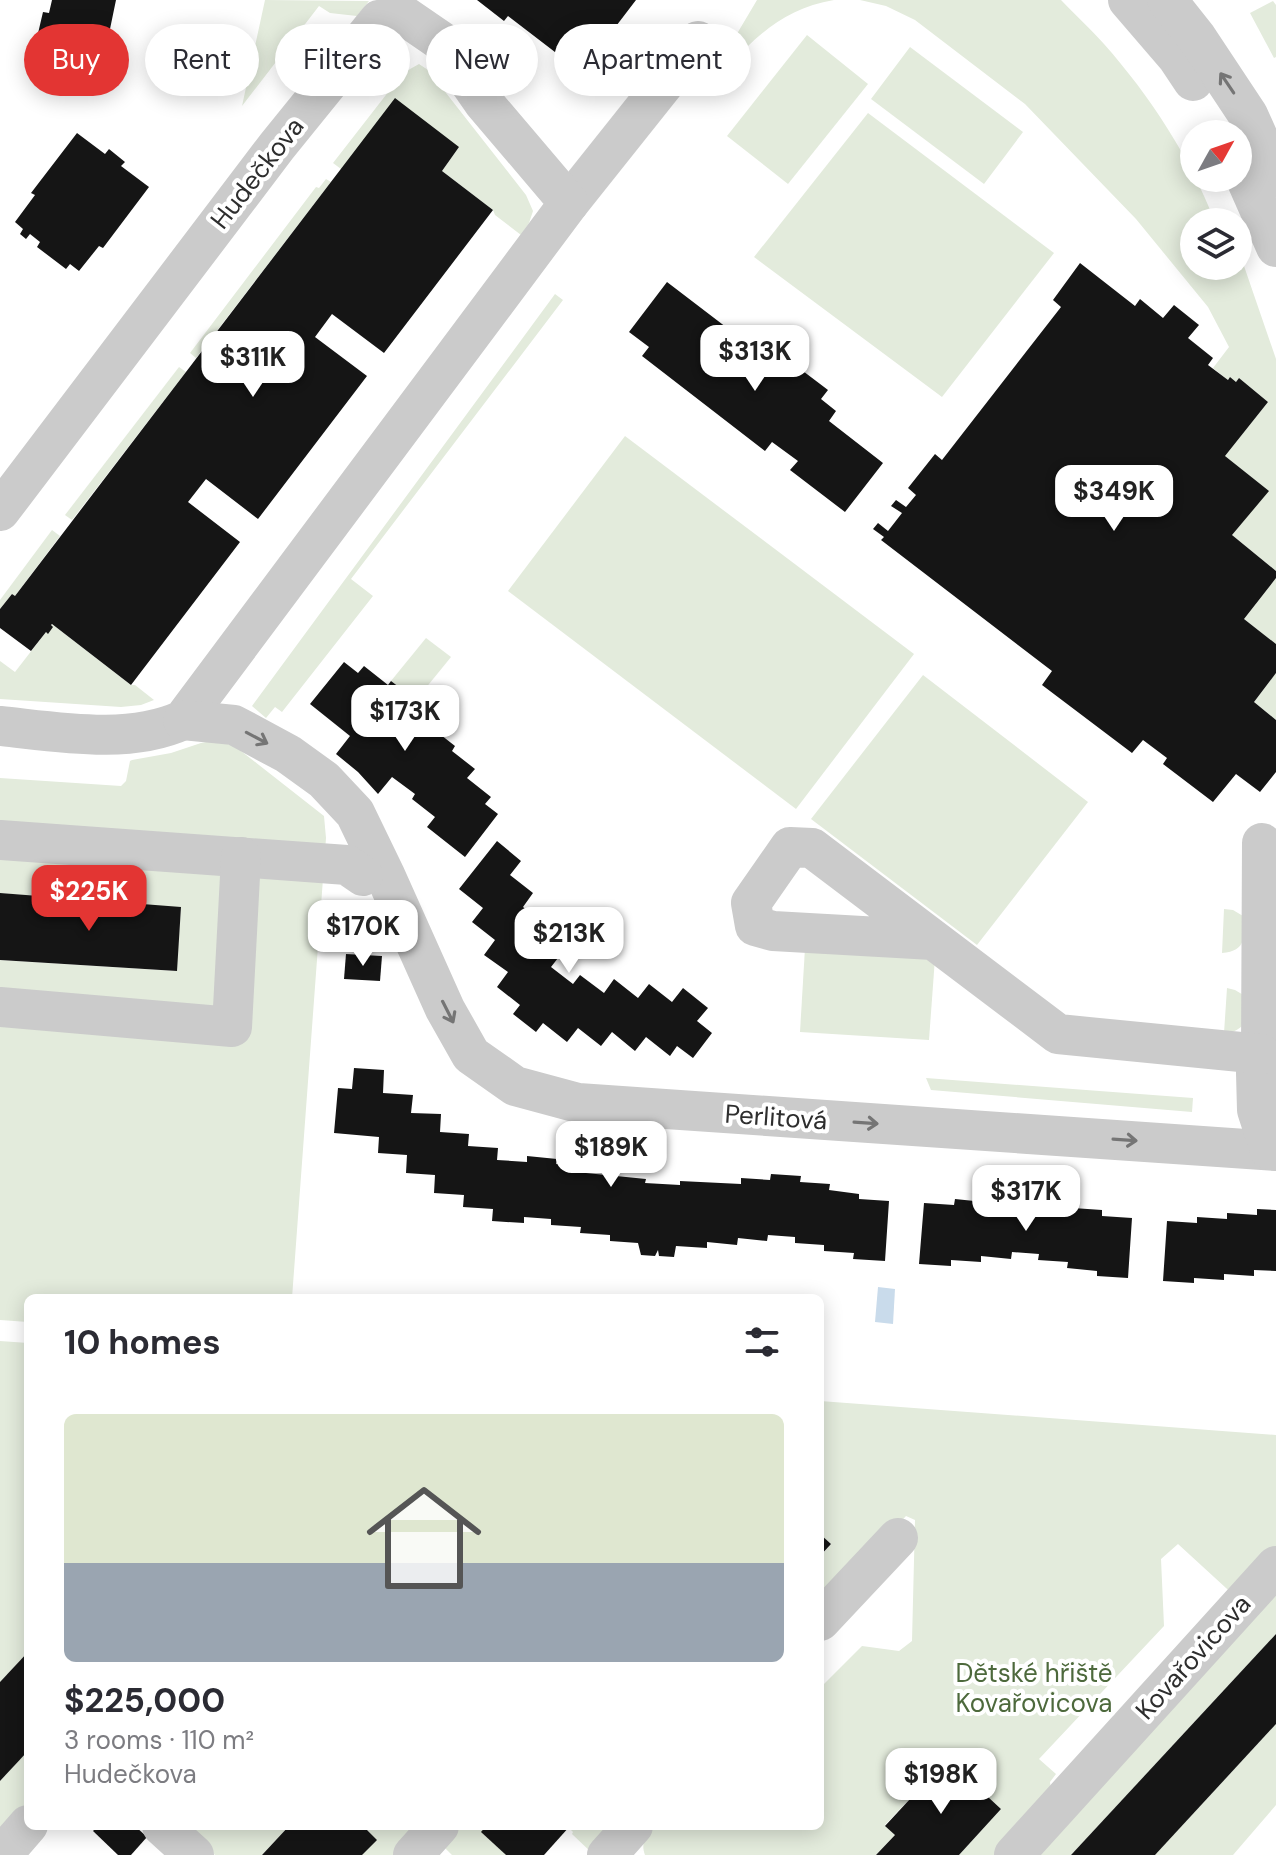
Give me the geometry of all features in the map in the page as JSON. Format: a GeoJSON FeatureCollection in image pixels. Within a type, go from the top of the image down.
{"type":"FeatureCollection","features":[{"type":"Feature","properties":{"kind":"street"},"geometry":{"type":"LineString","coordinates":[[1128,0],[1177,57],[1219,120]]}},
{"type":"Feature","properties":{"kind":"street"},"geometry":{"type":"LineString","coordinates":[[1167,0],[1197,38],[1248,115],[1276,177]]}},
{"type":"Feature","properties":{"kind":"street","name":"Hudečkova"},"geometry":{"type":"LineString","coordinates":[[0,511],[277,146],[379,20],[412,8],[441,41],[484,103],[569,203]]}},
{"type":"Feature","properties":{"kind":"street"},"geometry":{"type":"LineString","coordinates":[[0,726],[115,735],[151,732],[183,720],[569,203],[655,96]]}},
{"type":"Feature","properties":{"kind":"street"},"geometry":{"type":"LineString","coordinates":[[1252,192],[1276,247]]}},
{"type":"Feature","properties":{"kind":"street","name":"Perlitová"},"geometry":{"type":"LineString","coordinates":[[183,720],[234,725],[288,754],[324,780],[355,813],[445,1009],[471,1055],[515,1086],[578,1103],[1273,1150]]}},
{"type":"Feature","properties":{"kind":"street"},"geometry":{"type":"LineString","coordinates":[[0,840],[347,865],[363,876]]}},
{"type":"Feature","properties":{"kind":"street"},"geometry":{"type":"LineString","coordinates":[[1262,843],[1261,1054],[1256,1073],[1257,1110],[1273,1150]]}},
{"type":"Feature","properties":{"kind":"street"},"geometry":{"type":"LineString","coordinates":[[0,1007],[232,1027],[241,857]]}},
{"type":"Feature","properties":{"kind":"street"},"geometry":{"type":"LineString","coordinates":[[933,940],[1058,1034],[1261,1054]]}},
{"type":"Feature","properties":{"kind":"street"},"geometry":{"type":"LineString","coordinates":[[824,1617],[898,1538]]}},
{"type":"Feature","properties":{"kind":"street","name":"Kovařovicova"},"geometry":{"type":"LineString","coordinates":[[1014,1855],[1276,1566]]}},
{"type":"Feature","properties":{"kind":"street"},"geometry":{"type":"LineString","coordinates":[[2,1855],[24,1830]]}},
{"type":"Feature","properties":{"kind":"street"},"geometry":{"type":"LineString","coordinates":[[166,1830],[194,1855]]}},
{"type":"Feature","properties":{"kind":"street"},"geometry":{"type":"LineString","coordinates":[[413,1855],[435,1830]]}},
{"type":"Feature","properties":{"kind":"street"},"geometry":{"type":"LineString","coordinates":[[607,1855],[629,1830]]}},
{"type":"Feature","properties":{"kind":"green space"},"geometry":{"type":"Polygon","coordinates":[[[265,0],[369,1],[357,16],[330,13],[319,6],[305,24],[275,24],[275,63],[259,84],[259,28],[265,0]]]}},
{"type":"Feature","properties":{"kind":"green space"},"geometry":{"type":"Polygon","coordinates":[[[757,0],[834,0],[788,15],[751,43],[751,24],[743,24],[757,0]]]}},
{"type":"Feature","properties":{"kind":"green space"},"geometry":{"type":"Polygon","coordinates":[[[860,0],[1061,0],[1121,64],[1167,128],[1180,149],[1180,192],[1202,192],[1205,198],[1209,208],[1180,208],[1180,273],[1136,219],[1025,104],[915,20],[886,6],[860,0]]]}},
{"type":"Feature","properties":{"kind":"green space"},"geometry":{"type":"Polygon","coordinates":[[[1273,1],[1276,5],[1274,58],[1250,13],[1273,1]]]}},
{"type":"Feature","properties":{"kind":"green space"},"geometry":{"type":"Polygon","coordinates":[[[807,35],[868,84],[788,184],[727,136],[807,35]]]}},
{"type":"Feature","properties":{"kind":"green space"},"geometry":{"type":"Polygon","coordinates":[[[910,47],[1023,132],[984,184],[871,99],[910,47]]]}},
{"type":"Feature","properties":{"kind":"green space"},"geometry":{"type":"Polygon","coordinates":[[[419,64],[426,69],[426,96],[448,96],[526,195],[533,211],[521,235],[442,171],[459,147],[341,169],[333,163],[385,96],[410,96],[410,69],[419,64]]]}},
{"type":"Feature","properties":{"kind":"green space"},"geometry":{"type":"Polygon","coordinates":[[[868,113],[1054,253],[942,397],[754,257],[868,113]]]}},
{"type":"Feature","properties":{"kind":"green space"},"geometry":{"type":"Polygon","coordinates":[[[326,179],[331,182],[196,358],[190,353],[316,187],[319,188],[326,179]]]}},
{"type":"Feature","properties":{"kind":"green space"},"geometry":{"type":"Polygon","coordinates":[[[1186,280],[1249,280],[1276,359],[1276,571],[1232,535],[1268,491],[1225,456],[1268,402],[1239,378],[1236,382],[1230,377],[1228,380],[1213,368],[1229,347],[1208,307],[1186,280]]]}},
{"type":"Feature","properties":{"kind":"green space"},"geometry":{"type":"Polygon","coordinates":[[[555,294],[563,300],[351,579],[373,596],[282,712],[275,707],[266,718],[252,706],[555,294]]]}},
{"type":"Feature","properties":{"kind":"green space"},"geometry":{"type":"Polygon","coordinates":[[[179,367],[186,372],[72,520],[65,515],[179,367]]]}},
{"type":"Feature","properties":{"kind":"green space"},"geometry":{"type":"Polygon","coordinates":[[[625,436],[914,654],[796,809],[508,591],[625,436]]]}},
{"type":"Feature","properties":{"kind":"green space"},"geometry":{"type":"Polygon","coordinates":[[[52,530],[60,536],[15,596],[12,594],[0,609],[0,600],[52,530]]]}},
{"type":"Feature","properties":{"kind":"green space"},"geometry":{"type":"Polygon","coordinates":[[[1276,578],[1276,644],[1244,619],[1276,578]]]}},
{"type":"Feature","properties":{"kind":"green space"},"geometry":{"type":"Polygon","coordinates":[[[52,624],[154,700],[121,707],[0,699],[0,661],[15,672],[52,624]]]}},
{"type":"Feature","properties":{"kind":"green space"},"geometry":{"type":"Polygon","coordinates":[[[426,638],[451,657],[416,700],[391,681],[426,638]]]}},
{"type":"Feature","properties":{"kind":"green space"},"geometry":{"type":"Polygon","coordinates":[[[1276,673],[1276,720],[1254,702],[1276,673]]]}},
{"type":"Feature","properties":{"kind":"green space"},"geometry":{"type":"Polygon","coordinates":[[[923,675],[1088,802],[977,945],[811,819],[923,675]]]}},
{"type":"Feature","properties":{"kind":"green space"},"geometry":{"type":"Polygon","coordinates":[[[217,740],[236,747],[324,816],[326,838],[292,1294],[24,1294],[24,1322],[0,1320],[0,960],[176,971],[181,908],[0,893],[0,778],[121,786],[126,781],[130,761],[217,740]]]}},
{"type":"Feature","properties":{"kind":"green space"},"geometry":{"type":"Polygon","coordinates":[[[1224,909],[1243,916],[1244,936],[1240,946],[1222,953],[1224,909]]]}},
{"type":"Feature","properties":{"kind":"green space"},"geometry":{"type":"Polygon","coordinates":[[[805,948],[935,958],[929,1040],[800,1032],[805,948]]]}},
{"type":"Feature","properties":{"kind":"green space"},"geometry":{"type":"Polygon","coordinates":[[[1227,988],[1245,996],[1246,1016],[1242,1026],[1224,1033],[1227,988]]]}},
{"type":"Feature","properties":{"kind":"green space"},"geometry":{"type":"Polygon","coordinates":[[[926,1078],[1193,1098],[1192,1112],[931,1090],[926,1078]]]}},
{"type":"Feature","properties":{"kind":"green space"},"geometry":{"type":"Polygon","coordinates":[[[0,1341],[24,1343],[24,1656],[0,1682],[0,1341]]]}},
{"type":"Feature","properties":{"kind":"green space","name":"Dětské hřiště Kovařovicova"},"geometry":{"type":"Polygon","coordinates":[[[824,1401],[1276,1435],[1276,1558],[1238,1599],[1178,1544],[1161,1559],[1164,1626],[1039,1759],[1056,1774],[1050,1782],[1052,1799],[1000,1855],[959,1855],[1001,1809],[947,1759],[885,1825],[895,1835],[876,1855],[645,1855],[643,1844],[647,1830],[824,1830],[824,1684],[862,1646],[899,1651],[912,1641],[915,1520],[906,1516],[824,1605],[824,1552],[831,1544],[824,1538],[824,1401]]]}},
{"type":"Feature","properties":{"kind":"green space"},"geometry":{"type":"Polygon","coordinates":[[[1276,1585],[1276,1634],[1071,1855],[1024,1855],[1276,1585]]]}},
{"type":"Feature","properties":{"kind":"green space"},"geometry":{"type":"Polygon","coordinates":[[[1276,1724],[1276,1805],[1233,1855],[1155,1855],[1276,1724]]]}},
{"type":"Feature","properties":{"kind":"green space"},"geometry":{"type":"Polygon","coordinates":[[[24,1755],[24,1807],[0,1833],[0,1781],[24,1755]]]}},
{"type":"Feature","properties":{"kind":"green space"},"geometry":{"type":"Polygon","coordinates":[[[187,1830],[285,1830],[262,1855],[215,1855],[187,1830]]]}},
{"type":"Feature","properties":{"kind":"green space"},"geometry":{"type":"Polygon","coordinates":[[[367,1830],[422,1830],[399,1855],[362,1855],[376,1840],[367,1830]]]}},
{"type":"Feature","properties":{"kind":"green space"},"geometry":{"type":"Polygon","coordinates":[[[447,1830],[483,1830],[506,1855],[452,1855],[438,1841],[447,1830]]]}},
{"type":"Feature","properties":{"kind":"green space"},"geometry":{"type":"Polygon","coordinates":[[[571,1830],[615,1830],[593,1854],[571,1830]]]}},
{"type":"Feature","properties":{"kind":"water"},"geometry":{"type":"Polygon","coordinates":[[[878,1287],[895,1289],[893,1324],[875,1322],[878,1287]]]}},
{"type":"Feature","properties":{"kind":"building"},"geometry":{"type":"Polygon","coordinates":[[[52,0],[116,0],[111,24],[40,24],[43,12],[49,13],[52,0]]]}},
{"type":"Feature","properties":{"kind":"building"},"geometry":{"type":"Polygon","coordinates":[[[477,0],[636,0],[618,24],[554,24],[554,51],[538,39],[538,24],[518,24],[508,16],[504,21],[477,0]]]}},
{"type":"Feature","properties":{"kind":"building"},"geometry":{"type":"Polygon","coordinates":[[[395,98],[459,147],[442,171],[493,210],[384,353],[332,314],[315,337],[367,376],[258,519],[206,479],[188,502],[240,542],[131,685],[52,624],[48,634],[46,632],[31,651],[0,628],[0,609],[12,594],[15,596],[395,98]]]}},
{"type":"Feature","properties":{"kind":"building"},"geometry":{"type":"Polygon","coordinates":[[[77,133],[105,154],[109,149],[125,162],[121,166],[149,187],[103,248],[99,246],[79,271],[70,264],[66,269],[37,247],[40,242],[30,234],[26,239],[20,234],[23,229],[15,222],[35,195],[31,193],[77,133]]]}},
{"type":"Feature","properties":{"kind":"building"},"geometry":{"type":"Polygon","coordinates":[[[1080,263],[1135,306],[1140,299],[1163,318],[1174,305],[1199,325],[1188,338],[1213,358],[1208,365],[1228,380],[1230,377],[1236,382],[1239,378],[1268,402],[1225,456],[1269,491],[1232,535],[1276,571],[1276,578],[1244,619],[1276,644],[1276,673],[1254,702],[1276,720],[1276,772],[1260,792],[1236,774],[1213,802],[1163,764],[1167,758],[1143,740],[1132,753],[1042,685],[1052,671],[881,540],[884,537],[873,529],[878,523],[888,531],[902,513],[891,506],[896,500],[906,507],[916,495],[908,488],[935,454],[942,460],[1061,307],[1053,300],[1080,263]]]}},
{"type":"Feature","properties":{"kind":"building"},"geometry":{"type":"Polygon","coordinates":[[[667,282],[739,337],[746,328],[828,390],[821,399],[836,411],[829,421],[883,463],[845,512],[790,470],[798,461],[772,442],[765,451],[642,356],[649,347],[629,332],[667,282]]]}},
{"type":"Feature","properties":{"kind":"building"},"geometry":{"type":"Polygon","coordinates":[[[344,662],[358,673],[364,666],[388,685],[391,681],[416,700],[412,705],[436,723],[432,728],[455,746],[452,751],[475,769],[467,778],[491,797],[485,804],[498,814],[465,857],[427,827],[435,817],[412,799],[415,794],[392,777],[378,794],[336,754],[350,736],[310,704],[344,662]]]}},
{"type":"Feature","properties":{"kind":"building"},"geometry":{"type":"Polygon","coordinates":[[[497,841],[521,861],[510,875],[533,893],[523,907],[546,926],[535,940],[558,958],[551,967],[573,984],[580,975],[604,993],[614,979],[638,998],[649,984],[672,1002],[683,988],[708,1008],[697,1021],[712,1033],[693,1058],[677,1046],[670,1056],[646,1037],[635,1051],[612,1032],[601,1046],[578,1028],[567,1042],[543,1023],[536,1032],[513,1014],[520,1005],[497,987],[508,972],[484,955],[495,940],[472,922],[483,908],[459,889],[497,841]]]}},
{"type":"Feature","properties":{"kind":"building"},"geometry":{"type":"Polygon","coordinates":[[[0,893],[181,907],[177,971],[0,960],[0,893]]]}},
{"type":"Feature","properties":{"kind":"building"},"geometry":{"type":"Polygon","coordinates":[[[346,954],[382,956],[380,981],[344,979],[346,954]]]}},
{"type":"Feature","properties":{"kind":"building"},"geometry":{"type":"Polygon","coordinates":[[[354,1068],[384,1070],[383,1093],[413,1095],[411,1113],[441,1114],[440,1132],[469,1134],[468,1146],[498,1148],[497,1160],[527,1162],[527,1156],[557,1159],[556,1164],[586,1167],[586,1173],[646,1179],[645,1183],[680,1185],[680,1181],[741,1184],[741,1178],[770,1180],[771,1174],[801,1176],[800,1182],[830,1184],[829,1190],[859,1194],[859,1199],[889,1201],[885,1261],[853,1259],[854,1253],[824,1251],[824,1245],[795,1243],[795,1237],[768,1235],[767,1241],[738,1238],[737,1245],[707,1242],[707,1248],[676,1246],[674,1257],[659,1256],[658,1250],[655,1256],[641,1255],[638,1243],[610,1241],[610,1235],[580,1233],[581,1227],[551,1225],[551,1219],[524,1217],[524,1223],[492,1221],[493,1209],[463,1207],[464,1195],[434,1193],[435,1175],[406,1173],[407,1155],[378,1153],[379,1137],[334,1133],[338,1088],[352,1089],[354,1068]]]}},
{"type":"Feature","properties":{"kind":"building"},"geometry":{"type":"Polygon","coordinates":[[[1014,1192],[1044,1194],[1044,1200],[1073,1202],[1073,1208],[1102,1210],[1102,1216],[1132,1218],[1128,1278],[1097,1276],[1097,1271],[1067,1268],[1068,1262],[1038,1260],[1039,1254],[1012,1252],[1011,1259],[981,1256],[981,1262],[951,1260],[951,1266],[919,1264],[924,1203],[954,1205],[955,1199],[984,1202],[985,1195],[1014,1197],[1014,1192]]]}},
{"type":"Feature","properties":{"kind":"building"},"geometry":{"type":"Polygon","coordinates":[[[1257,1209],[1276,1210],[1276,1271],[1254,1270],[1254,1276],[1224,1274],[1224,1280],[1194,1278],[1194,1283],[1163,1281],[1167,1221],[1197,1223],[1197,1217],[1227,1219],[1227,1213],[1257,1215],[1257,1209]]]}},
{"type":"Feature","properties":{"kind":"building"},"geometry":{"type":"Polygon","coordinates":[[[824,1538],[831,1544],[824,1552],[824,1538]]]}},
{"type":"Feature","properties":{"kind":"building"},"geometry":{"type":"Polygon","coordinates":[[[1276,1634],[1276,1724],[1155,1855],[1071,1855],[1276,1634]]]}},
{"type":"Feature","properties":{"kind":"building"},"geometry":{"type":"Polygon","coordinates":[[[24,1656],[24,1755],[0,1781],[0,1682],[24,1656]]]}},
{"type":"Feature","properties":{"kind":"building"},"geometry":{"type":"Polygon","coordinates":[[[947,1759],[1001,1809],[959,1855],[876,1855],[895,1835],[885,1826],[947,1759]]]}},
{"type":"Feature","properties":{"kind":"building"},"geometry":{"type":"Polygon","coordinates":[[[139,1830],[147,1837],[131,1855],[118,1855],[93,1831],[139,1830]]]}},
{"type":"Feature","properties":{"kind":"building"},"geometry":{"type":"Polygon","coordinates":[[[285,1830],[367,1830],[377,1840],[362,1855],[262,1855],[285,1830]]]}},
{"type":"Feature","properties":{"kind":"building"},"geometry":{"type":"Polygon","coordinates":[[[566,1830],[544,1855],[506,1855],[481,1832],[566,1830]]]}}]}
